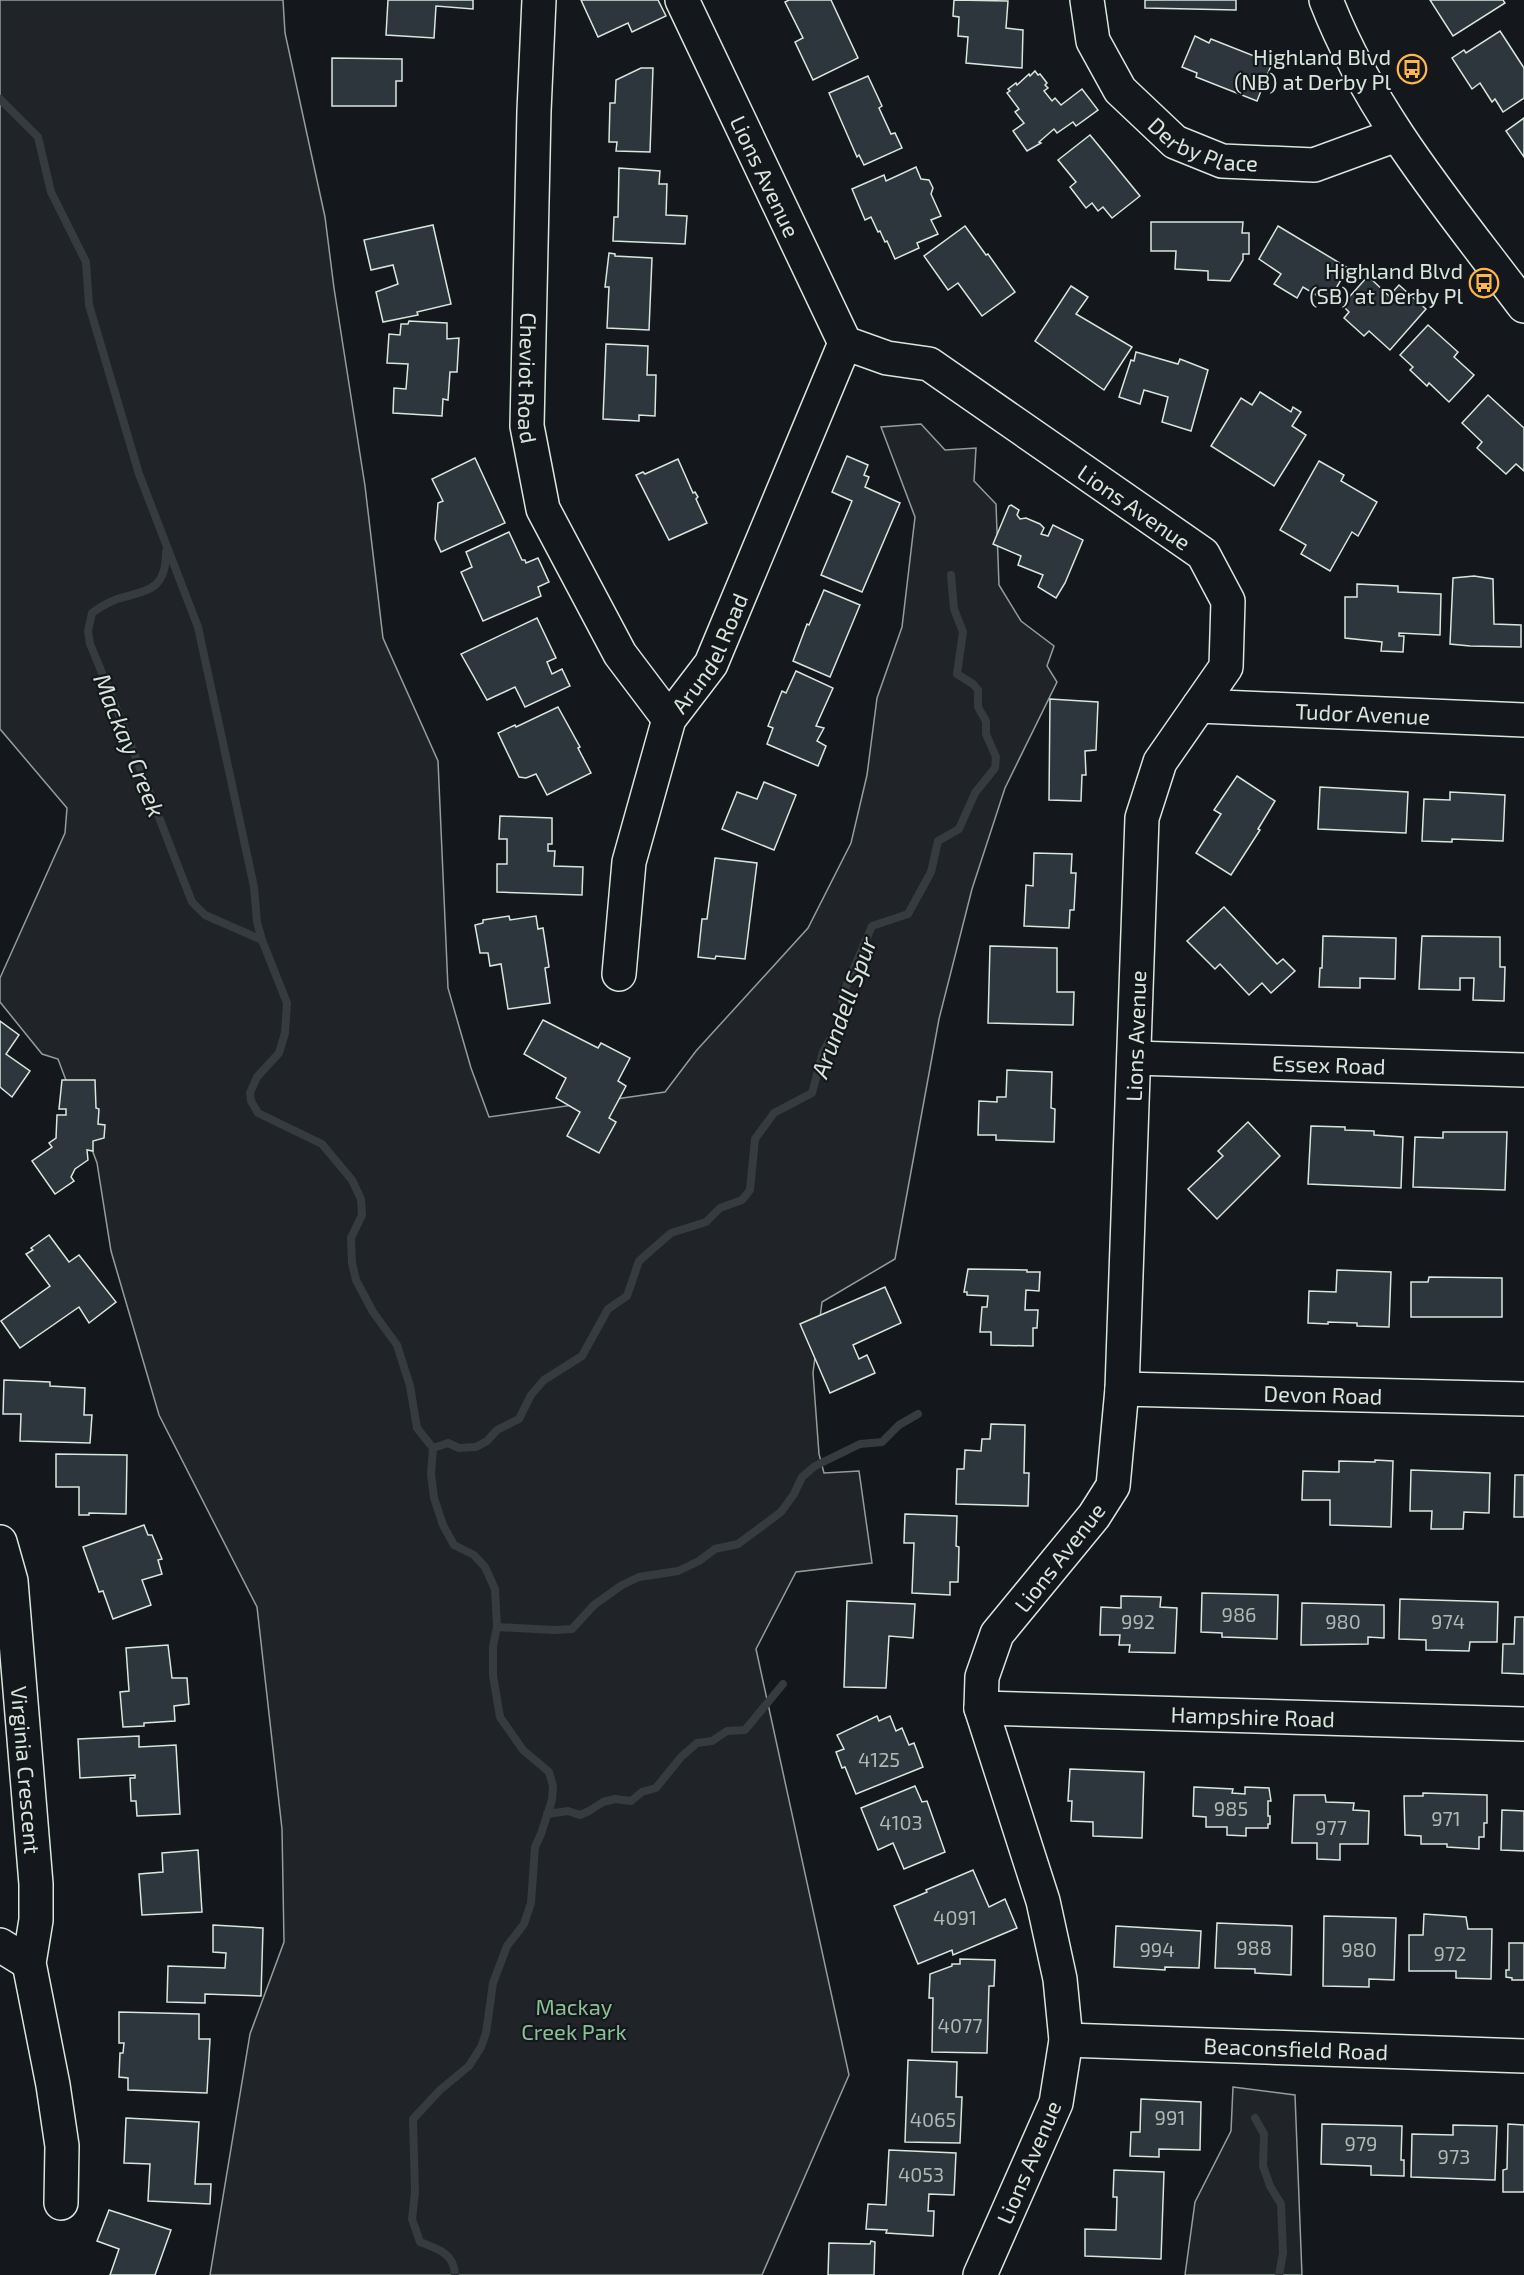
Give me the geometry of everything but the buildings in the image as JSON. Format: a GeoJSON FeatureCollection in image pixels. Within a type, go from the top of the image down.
{"type":"FeatureCollection","features":[{"type":"Feature","properties":{"kind":"street","name":"Cheviot Road"},"geometry":{"type":"LineString","coordinates":[[539,0],[527,426],[543,510],[620,654],[669,719]]}},
{"type":"Feature","properties":{"kind":"street","name":"Lions Avenue"},"geometry":{"type":"LineString","coordinates":[[682,0],[845,343],[887,358],[928,364],[1203,554],[1228,601],[1226,667],[1161,762],[1142,818],[1122,1389],[1113,1486],[1094,1516],[998,1634],[982,1677],[981,1708],[1043,1901],[1060,1979],[1066,2040],[1056,2103],[980,2275]]}},
{"type":"Feature","properties":{"kind":"street","name":"Derby Place"},"geometry":{"type":"LineString","coordinates":[[1087,0],[1093,41],[1120,90],[1175,142],[1222,161],[1314,165],[1396,135]]}},
{"type":"Feature","properties":{"kind":"street"},"geometry":{"type":"LineString","coordinates":[[1326,0],[1341,38],[1396,135],[1524,306]]}},
{"type":"Feature","properties":{"kind":"street","name":"Arundel Road"},"geometry":{"type":"LineString","coordinates":[[619,974],[629,862],[669,719],[711,664],[845,343]]}},
{"type":"Feature","properties":{"kind":"street","name":"Tudor Avenue"},"geometry":{"type":"LineString","coordinates":[[1199,706],[1524,720]]}},
{"type":"Feature","properties":{"kind":"street","name":"Essex Road"},"geometry":{"type":"LineString","coordinates":[[1134,1058],[1524,1070]]}},
{"type":"Feature","properties":{"kind":"street","name":"Devon Road"},"geometry":{"type":"LineString","coordinates":[[1122,1389],[1524,1399]]}},
{"type":"Feature","properties":{"kind":"street","name":"Virginia Crescent"},"geometry":{"type":"LineString","coordinates":[[0,1542],[11,1581],[36,1884],[36,1920],[29,1963],[53,2085],[62,2146],[61,2203]]}},
{"type":"Feature","properties":{"kind":"street","name":"Hampshire Road"},"geometry":{"type":"LineString","coordinates":[[981,1708],[1524,1724]]}},
{"type":"Feature","properties":{"kind":"street"},"geometry":{"type":"LineString","coordinates":[[0,1945],[29,1963]]}},
{"type":"Feature","properties":{"kind":"street","name":"Beaconsfield Road"},"geometry":{"type":"LineString","coordinates":[[1066,2040],[1524,2056]]}},
{"type":"Feature","properties":{"kind":"green space","name":"Mackay Creek Park"},"geometry":{"type":"Polygon","coordinates":[[[0,0],[283,0],[285,33],[325,217],[365,486],[383,638],[438,761],[448,988],[471,1068],[489,1117],[665,1092],[696,1051],[808,928],[851,843],[867,775],[877,698],[902,627],[915,517],[881,427],[921,424],[945,450],[976,448],[974,481],[996,504],[999,585],[1021,621],[1054,646],[1047,666],[1057,682],[1005,788],[972,889],[939,1019],[895,1259],[822,1302],[813,1373],[819,1454],[824,1473],[859,1471],[872,1563],[796,1572],[756,1649],[849,2075],[762,2275],[210,2275],[250,2034],[284,1942],[282,1829],[257,1607],[159,1415],[111,1251],[97,1163],[58,1059],[42,1054],[0,1002],[0,978],[65,833],[67,808],[0,729],[0,0]]]}},
{"type":"Feature","properties":{"kind":"green space"},"geometry":{"type":"Polygon","coordinates":[[[1233,2087],[1295,2095],[1302,2275],[1185,2275],[1195,2202],[1231,2131],[1233,2087]]]}},
{"type":"Feature","properties":{"kind":"waterway","name":"Mackay Creek"},"geometry":{"type":"LineString","coordinates":[[0,99],[38,137],[51,192],[86,262],[89,305],[139,474],[198,627],[254,887],[257,922],[287,1003],[285,1033],[279,1053],[257,1077],[250,1093],[251,1101],[258,1113],[322,1144],[352,1180],[361,1199],[362,1215],[351,1238],[352,1263],[356,1280],[373,1312],[397,1345],[410,1386],[417,1428],[433,1448],[431,1474],[434,1498],[443,1525],[454,1545],[474,1555],[485,1567],[495,1589],[497,1627],[493,1646],[493,1675],[500,1717],[523,1750],[549,1772],[553,1786],[552,1800],[535,1847],[531,1903],[524,1924],[507,1946],[493,1983],[486,2033],[481,2047],[469,2066],[440,2090],[413,2119],[415,2192],[412,2219],[420,2242],[444,2253],[452,2262],[455,2275]]}},
{"type":"Feature","properties":{"kind":"waterway","name":"Mackay Creek"},"geometry":{"type":"LineString","coordinates":[[166,552],[163,575],[153,587],[113,601],[92,613],[88,631],[90,644],[192,902],[205,915],[262,940]]}},
{"type":"Feature","properties":{"kind":"waterway","name":"Arundell Spur"},"geometry":{"type":"LineString","coordinates":[[433,1448],[448,1443],[459,1448],[476,1447],[487,1441],[497,1430],[519,1419],[531,1395],[544,1380],[582,1356],[608,1309],[627,1296],[639,1261],[671,1233],[706,1222],[720,1208],[742,1200],[750,1190],[755,1139],[774,1113],[812,1093],[823,1052],[843,1017],[842,996],[872,926],[908,914],[931,872],[938,841],[959,829],[975,793],[995,768],[996,757],[986,734],[986,721],[978,707],[978,690],[957,674],[963,632],[954,609],[951,575]]}},
{"type":"Feature","properties":{"kind":"waterway"},"geometry":{"type":"LineString","coordinates":[[497,1627],[572,1629],[594,1605],[622,1585],[639,1577],[678,1571],[699,1561],[715,1549],[738,1544],[781,1512],[794,1494],[802,1477],[815,1466],[860,1444],[882,1442],[899,1425],[918,1414]]}},
{"type":"Feature","properties":{"kind":"waterway"},"geometry":{"type":"LineString","coordinates":[[547,1814],[568,1811],[580,1815],[603,1802],[615,1799],[631,1801],[642,1792],[656,1788],[681,1757],[697,1743],[712,1741],[727,1731],[745,1730],[783,1684]]}},
{"type":"Feature","properties":{"kind":"waterway"},"geometry":{"type":"LineString","coordinates":[[1255,2118],[1264,2134],[1263,2166],[1270,2186],[1281,2204],[1283,2253],[1279,2275]]}},
{"type":"Feature","properties":{"kind":"place","name":"Highland Blvd (NB) at Derby Pl"},"geometry":{"type":"Point","coordinates":[1412,69]}},
{"type":"Feature","properties":{"kind":"place","name":"Highland Blvd (SB) at Derby Pl"},"geometry":{"type":"Point","coordinates":[1484,283]}}]}
